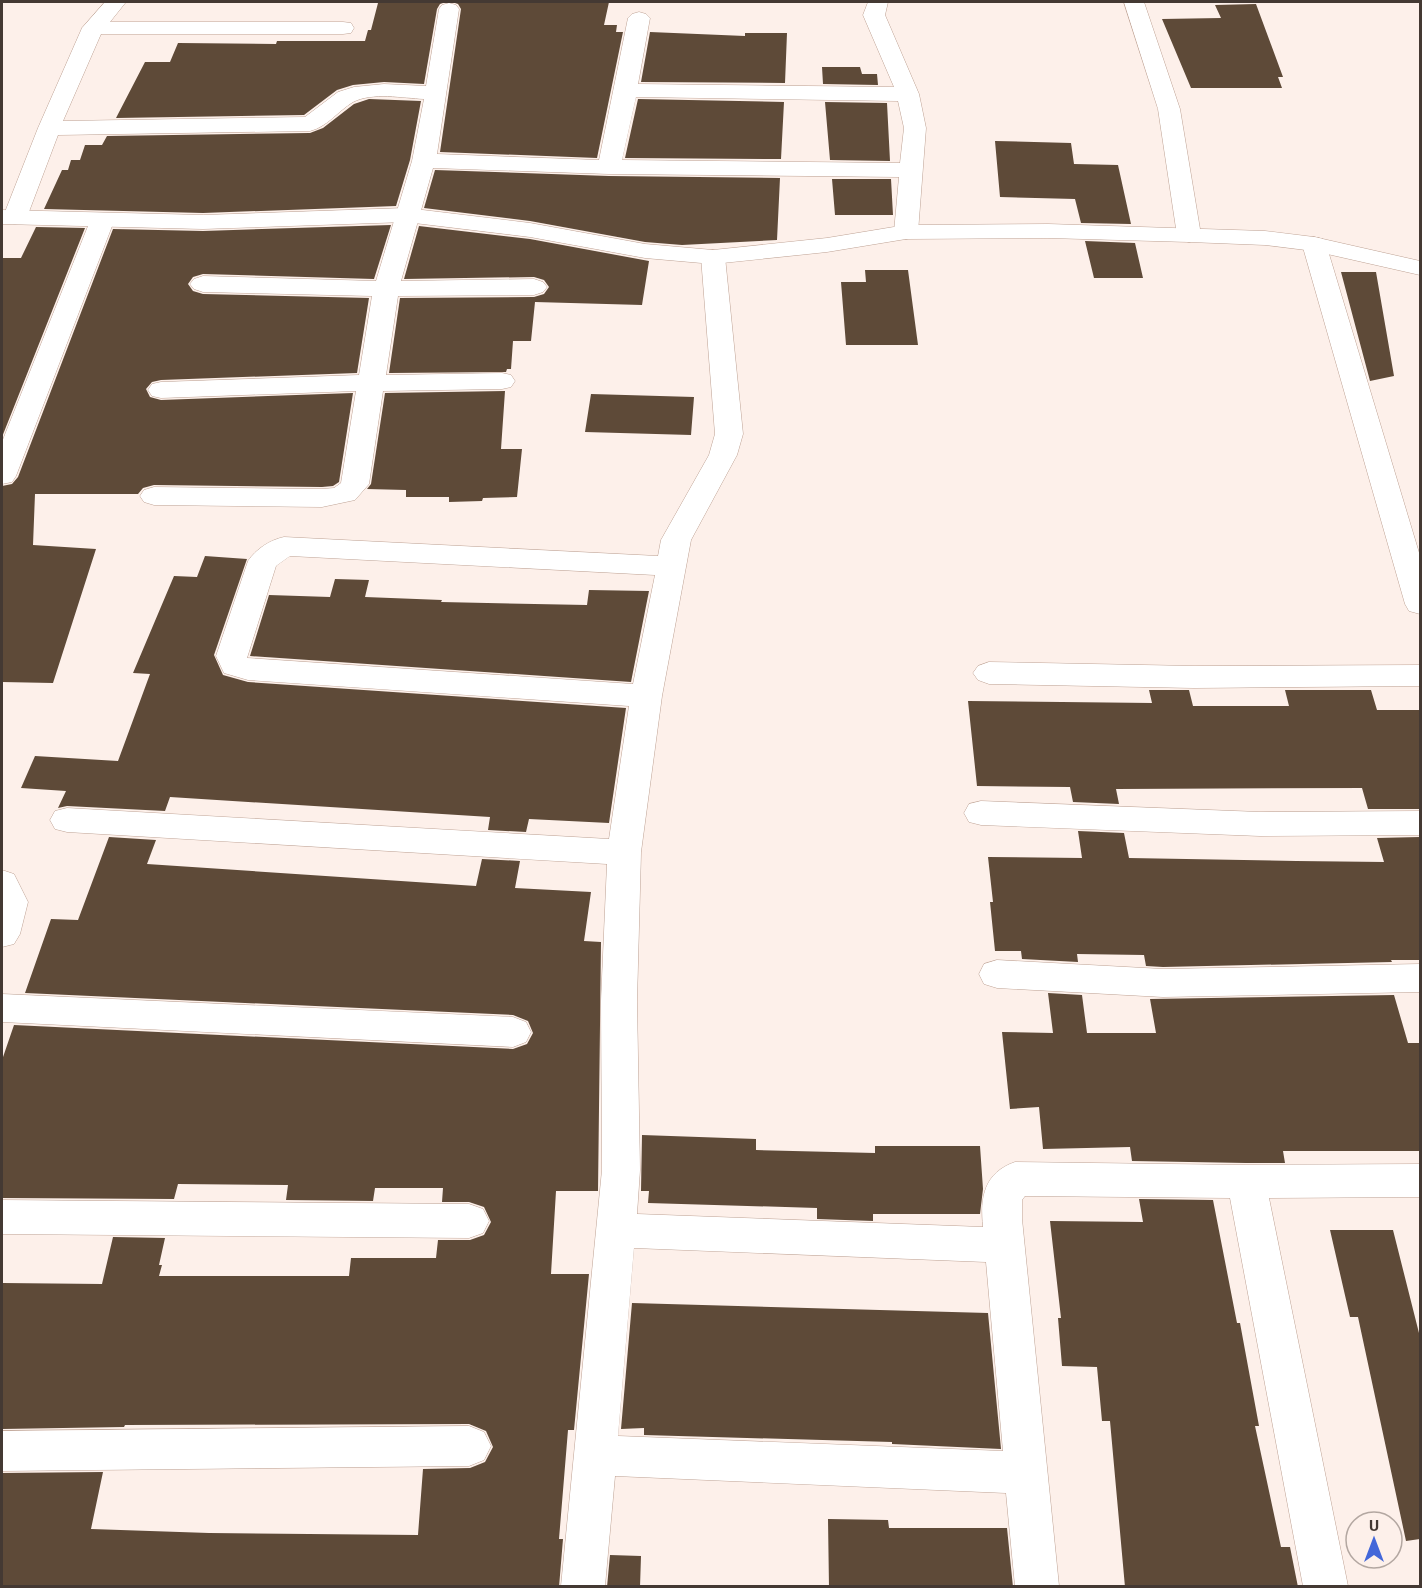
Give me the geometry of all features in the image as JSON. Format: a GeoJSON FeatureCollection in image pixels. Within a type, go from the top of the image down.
{"type":"FeatureCollection","features":[{"type":"Feature","properties":{"kind":"street"},"geometry":{"type":"LineString","coordinates":[[116,2],[93,28],[8,217],[203,222],[406,215],[530,230],[645,251],[713,256],[827,245],[906,232],[1048,231],[1190,235],[1265,238],[1314,244],[1420,268]]}},
{"type":"Feature","properties":{"kind":"street"},"geometry":{"type":"LineString","coordinates":[[878,2],[874,15],[908,94],[915,128],[906,232]]}},
{"type":"Feature","properties":{"kind":"street"},"geometry":{"type":"LineString","coordinates":[[1134,2],[1169,109],[1190,235]]}},
{"type":"Feature","properties":{"kind":"street"},"geometry":{"type":"LineString","coordinates":[[154,496],[322,498],[352,491],[364,437],[370,383],[387,288],[406,215],[424,160],[450,9]]}},
{"type":"Feature","properties":{"kind":"street"},"geometry":{"type":"LineString","coordinates":[[609,167],[639,18]]}},
{"type":"Feature","properties":{"kind":"street"},"geometry":{"type":"LineString","coordinates":[[93,28],[343,28]]}},
{"type":"Feature","properties":{"kind":"street"},"geometry":{"type":"LineString","coordinates":[[626,90],[908,94]]}},
{"type":"Feature","properties":{"kind":"street"},"geometry":{"type":"LineString","coordinates":[[49,128],[300,125],[310,124],[346,97],[362,92],[436,93]]}},
{"type":"Feature","properties":{"kind":"street"},"geometry":{"type":"LineString","coordinates":[[424,160],[609,167],[912,170]]}},
{"type":"Feature","properties":{"kind":"street"},"geometry":{"type":"LineString","coordinates":[[2,476],[102,221]]}},
{"type":"Feature","properties":{"kind":"street"},"geometry":{"type":"LineString","coordinates":[[1314,244],[1420,604]]}},
{"type":"Feature","properties":{"kind":"street"},"geometry":{"type":"LineString","coordinates":[[583,1587],[621,1170],[619,1001],[624,852],[646,696],[676,540],[723,455],[729,434],[713,256]]}},
{"type":"Feature","properties":{"kind":"street"},"geometry":{"type":"LineString","coordinates":[[203,284],[387,288],[534,287]]}},
{"type":"Feature","properties":{"kind":"street"},"geometry":{"type":"LineString","coordinates":[[161,390],[502,381]]}},
{"type":"Feature","properties":{"kind":"street"},"geometry":{"type":"LineString","coordinates":[[646,696],[248,669],[235,666],[231,656],[263,561],[284,546],[670,566]]}},
{"type":"Feature","properties":{"kind":"street"},"geometry":{"type":"LineString","coordinates":[[989,672],[1194,677],[1420,676]]}},
{"type":"Feature","properties":{"kind":"street"},"geometry":{"type":"LineString","coordinates":[[981,813],[1260,824],[1420,823]]}},
{"type":"Feature","properties":{"kind":"street"},"geometry":{"type":"LineString","coordinates":[[67,820],[624,852]]}},
{"type":"Feature","properties":{"kind":"street"},"geometry":{"type":"LineString","coordinates":[[2,883],[11,902],[2,934]]}},
{"type":"Feature","properties":{"kind":"street"},"geometry":{"type":"LineString","coordinates":[[998,974],[1163,983],[1420,978]]}},
{"type":"Feature","properties":{"kind":"street"},"geometry":{"type":"LineString","coordinates":[[2,1008],[513,1032]]}},
{"type":"Feature","properties":{"kind":"street"},"geometry":{"type":"LineString","coordinates":[[1037,1587],[1004,1245],[1002,1195],[1015,1179],[1246,1182],[1420,1180]]}},
{"type":"Feature","properties":{"kind":"street"},"geometry":{"type":"LineString","coordinates":[[1246,1182],[1326,1587]]}},
{"type":"Feature","properties":{"kind":"street"},"geometry":{"type":"LineString","coordinates":[[2,1217],[469,1221]]}},
{"type":"Feature","properties":{"kind":"street"},"geometry":{"type":"LineString","coordinates":[[617,1230],[1004,1245]]}},
{"type":"Feature","properties":{"kind":"street"},"geometry":{"type":"LineString","coordinates":[[2,1451],[469,1446]]}},
{"type":"Feature","properties":{"kind":"street"},"geometry":{"type":"LineString","coordinates":[[596,1455],[1026,1473]]}},
{"type":"Feature","properties":{"kind":"building"},"geometry":{"type":"Polygon","coordinates":[[[446,2],[440,4],[437,9],[424,84],[384,82],[353,85],[337,90],[304,115],[116,118],[145,62],[170,62],[178,43],[276,44],[277,41],[365,41],[368,30],[371,30],[378,3],[446,2]]]}},
{"type":"Feature","properties":{"kind":"building"},"geometry":{"type":"Polygon","coordinates":[[[452,2],[609,2],[604,25],[617,25],[616,32],[623,32],[597,158],[440,152],[461,9],[458,4],[452,2]]]}},
{"type":"Feature","properties":{"kind":"building"},"geometry":{"type":"Polygon","coordinates":[[[1256,4],[1283,77],[1278,77],[1282,88],[1191,88],[1162,19],[1221,18],[1215,5],[1256,4]]]}},
{"type":"Feature","properties":{"kind":"building"},"geometry":{"type":"Polygon","coordinates":[[[650,32],[745,36],[745,33],[787,33],[785,83],[641,82],[650,32]]]}},
{"type":"Feature","properties":{"kind":"building"},"geometry":{"type":"Polygon","coordinates":[[[822,67],[860,67],[862,74],[877,74],[878,85],[823,84],[822,67]]]}},
{"type":"Feature","properties":{"kind":"building"},"geometry":{"type":"Polygon","coordinates":[[[369,99],[421,101],[410,160],[396,206],[203,213],[44,209],[62,170],[68,170],[71,160],[80,160],[85,145],[102,145],[107,136],[310,133],[323,128],[354,104],[369,99]]]}},
{"type":"Feature","properties":{"kind":"building"},"geometry":{"type":"Polygon","coordinates":[[[638,99],[784,102],[781,159],[625,158],[638,99]]]}},
{"type":"Feature","properties":{"kind":"building"},"geometry":{"type":"Polygon","coordinates":[[[825,102],[887,103],[890,161],[830,160],[825,102]]]}},
{"type":"Feature","properties":{"kind":"building"},"geometry":{"type":"Polygon","coordinates":[[[995,141],[1071,143],[1074,164],[1118,165],[1131,224],[1081,223],[1075,199],[1000,197],[995,141]]]}},
{"type":"Feature","properties":{"kind":"building"},"geometry":{"type":"Polygon","coordinates":[[[435,170],[609,176],[780,178],[777,240],[682,245],[645,242],[530,221],[424,208],[435,170]]]}},
{"type":"Feature","properties":{"kind":"building"},"geometry":{"type":"Polygon","coordinates":[[[832,179],[891,179],[893,215],[835,215],[832,179]]]}},
{"type":"Feature","properties":{"kind":"building"},"geometry":{"type":"Polygon","coordinates":[[[391,225],[374,279],[203,274],[193,277],[188,284],[193,291],[203,294],[369,298],[357,373],[161,380],[152,382],[146,389],[150,397],[161,400],[353,393],[339,482],[333,486],[322,487],[154,485],[143,488],[138,494],[35,494],[33,545],[96,549],[53,683],[2,682],[2,486],[12,484],[18,477],[113,229],[203,231],[391,225]]]}},
{"type":"Feature","properties":{"kind":"building"},"geometry":{"type":"Polygon","coordinates":[[[419,226],[530,239],[649,261],[642,305],[535,302],[531,341],[513,341],[511,369],[507,369],[506,372],[389,373],[400,298],[534,297],[544,294],[549,287],[544,280],[534,277],[404,279],[419,226]]]}},
{"type":"Feature","properties":{"kind":"building"},"geometry":{"type":"Polygon","coordinates":[[[36,227],[85,228],[2,437],[2,258],[21,258],[36,227]]]}},
{"type":"Feature","properties":{"kind":"building"},"geometry":{"type":"Polygon","coordinates":[[[1085,241],[1135,243],[1143,278],[1094,278],[1085,241]]]}},
{"type":"Feature","properties":{"kind":"building"},"geometry":{"type":"Polygon","coordinates":[[[865,270],[908,270],[918,345],[846,345],[841,282],[866,282],[865,270]]]}},
{"type":"Feature","properties":{"kind":"building"},"geometry":{"type":"Polygon","coordinates":[[[1341,272],[1376,272],[1394,376],[1370,381],[1341,272]]]}},
{"type":"Feature","properties":{"kind":"building"},"geometry":{"type":"Polygon","coordinates":[[[505,391],[501,449],[522,449],[517,497],[449,502],[449,497],[406,497],[406,490],[367,489],[371,484],[385,393],[505,391]]]}},
{"type":"Feature","properties":{"kind":"building"},"geometry":{"type":"Polygon","coordinates":[[[591,394],[694,397],[691,435],[585,432],[591,394]]]}},
{"type":"Feature","properties":{"kind":"building"},"geometry":{"type":"Polygon","coordinates":[[[205,556],[247,559],[214,655],[223,675],[248,682],[626,708],[609,823],[529,819],[526,832],[488,830],[490,817],[170,797],[165,811],[67,806],[58,808],[66,791],[21,788],[35,756],[118,761],[150,674],[133,673],[174,576],[197,577],[205,556]]]}},
{"type":"Feature","properties":{"kind":"building"},"geometry":{"type":"Polygon","coordinates":[[[335,579],[369,580],[365,597],[442,600],[441,602],[587,605],[589,590],[649,591],[631,682],[250,656],[269,595],[330,597],[335,579]]]}},
{"type":"Feature","properties":{"kind":"building"},"geometry":{"type":"Polygon","coordinates":[[[1149,690],[1189,690],[1193,706],[1289,706],[1285,690],[1371,690],[1377,710],[1420,710],[1420,809],[1368,809],[1362,788],[1116,789],[1119,804],[1073,802],[1070,787],[977,786],[968,701],[1152,703],[1149,690]]]}},
{"type":"Feature","properties":{"kind":"building"},"geometry":{"type":"Polygon","coordinates":[[[1078,831],[1124,833],[1129,858],[1296,861],[1384,862],[1377,838],[1420,837],[1420,960],[1163,967],[1146,966],[1144,955],[1077,954],[1078,962],[1022,959],[1021,951],[995,951],[988,857],[1082,858],[1078,831]]]}},
{"type":"Feature","properties":{"kind":"building"},"geometry":{"type":"Polygon","coordinates":[[[109,837],[156,840],[147,864],[476,886],[482,859],[520,861],[515,888],[591,892],[584,941],[601,942],[598,1191],[556,1191],[551,1274],[589,1274],[574,1430],[568,1430],[559,1539],[563,1539],[559,1587],[2,1587],[2,1473],[103,1472],[91,1529],[209,1533],[418,1535],[423,1469],[470,1468],[485,1462],[493,1447],[486,1431],[469,1424],[125,1425],[124,1427],[2,1429],[2,1283],[102,1284],[113,1237],[165,1238],[159,1276],[349,1276],[351,1258],[436,1258],[438,1240],[470,1240],[484,1235],[491,1222],[484,1207],[469,1202],[442,1202],[443,1188],[375,1188],[373,1201],[286,1200],[288,1185],[178,1184],[174,1199],[2,1198],[2,1060],[14,1025],[513,1049],[527,1044],[533,1033],[528,1021],[513,1015],[25,993],[51,919],[78,920],[109,837]]]}},
{"type":"Feature","properties":{"kind":"building"},"geometry":{"type":"Polygon","coordinates":[[[1048,993],[1082,995],[1087,1033],[1156,1033],[1150,999],[1394,995],[1408,1043],[1420,1043],[1420,1151],[1283,1151],[1285,1163],[1246,1163],[1132,1161],[1130,1147],[1043,1149],[1039,1107],[1010,1109],[1002,1032],[1053,1033],[1048,993]]]}},
{"type":"Feature","properties":{"kind":"building"},"geometry":{"type":"Polygon","coordinates":[[[642,1135],[756,1139],[756,1150],[875,1153],[875,1146],[980,1146],[983,1189],[980,1214],[873,1214],[873,1221],[817,1219],[817,1208],[648,1203],[649,1191],[641,1191],[642,1135]]]}},
{"type":"Feature","properties":{"kind":"building"},"geometry":{"type":"Polygon","coordinates":[[[1139,1199],[1213,1200],[1237,1323],[1240,1323],[1259,1426],[1255,1426],[1281,1547],[1290,1547],[1298,1587],[1125,1587],[1110,1421],[1102,1421],[1097,1367],[1062,1366],[1058,1318],[1061,1318],[1050,1221],[1143,1222],[1139,1199]]]}},
{"type":"Feature","properties":{"kind":"building"},"geometry":{"type":"Polygon","coordinates":[[[1330,1230],[1393,1230],[1420,1337],[1420,1539],[1406,1541],[1404,1510],[1399,1510],[1358,1317],[1350,1317],[1330,1230]]]}},
{"type":"Feature","properties":{"kind":"building"},"geometry":{"type":"Polygon","coordinates":[[[632,1303],[988,1313],[1001,1449],[892,1444],[892,1442],[644,1435],[644,1428],[621,1429],[632,1303]]]}},
{"type":"Feature","properties":{"kind":"building"},"geometry":{"type":"Polygon","coordinates":[[[828,1519],[888,1520],[889,1528],[1007,1528],[1013,1587],[829,1587],[828,1519]]]}},
{"type":"Feature","properties":{"kind":"building"},"geometry":{"type":"Polygon","coordinates":[[[610,1555],[641,1556],[640,1587],[607,1587],[610,1555]]]}}]}
